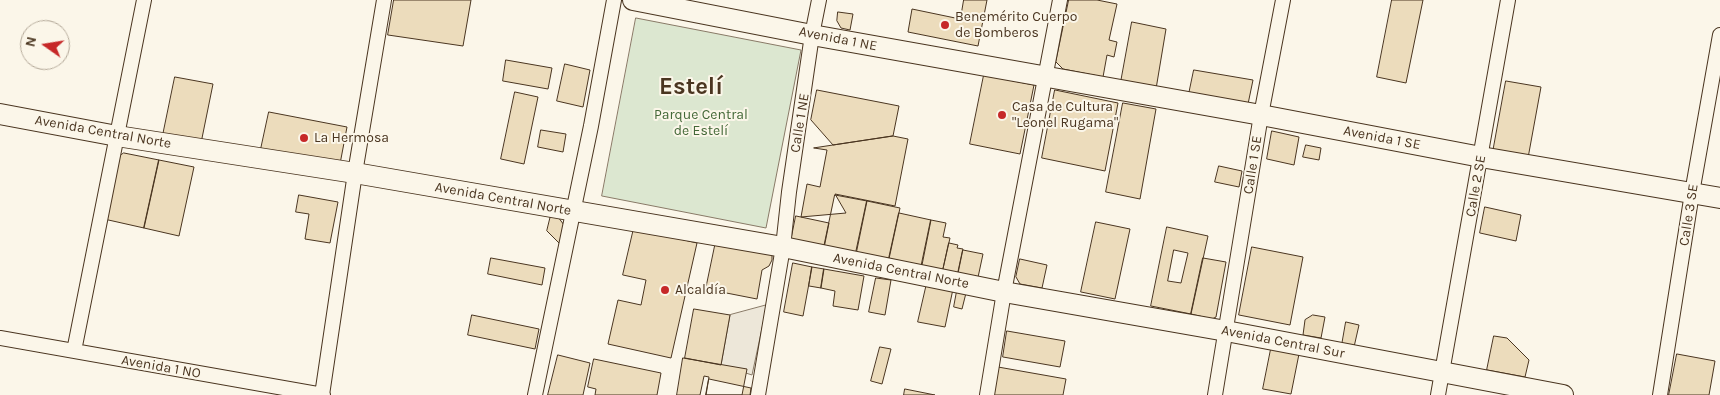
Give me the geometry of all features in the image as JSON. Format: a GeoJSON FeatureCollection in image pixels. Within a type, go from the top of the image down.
{"type":"FeatureCollection","features":[{"type":"Feature","properties":{"kind":"street"},"geometry":{"type":"LineString","coordinates":[[74,352],[144,0]]}},
{"type":"Feature","properties":{"kind":"street"},"geometry":{"type":"LineString","coordinates":[[322,395],[355,173],[384,0]]}},
{"type":"Feature","properties":{"kind":"street"},"geometry":{"type":"LineString","coordinates":[[535,395],[574,211],[614,0]]}},
{"type":"Feature","properties":{"kind":"street","name":"Avenida 1 NE"},"geometry":{"type":"LineString","coordinates":[[633,0],[1044,77]]}},
{"type":"Feature","properties":{"kind":"street","name":"Calle 1 NE"},"geometry":{"type":"LineString","coordinates":[[758,395],[783,247],[789,192],[812,35],[819,0]]}},
{"type":"Feature","properties":{"kind":"street"},"geometry":{"type":"LineString","coordinates":[[987,395],[1004,292],[1060,0]]}},
{"type":"Feature","properties":{"kind":"street","name":"Calle 1 SE"},"geometry":{"type":"LineString","coordinates":[[1215,395],[1261,115],[1283,0]]}},
{"type":"Feature","properties":{"kind":"street","name":"Calle 2 SE"},"geometry":{"type":"LineString","coordinates":[[1438,395],[1508,0]]}},
{"type":"Feature","properties":{"kind":"street","name":"Calle 3 SE"},"geometry":{"type":"LineString","coordinates":[[1660,395],[1692,193],[1720,35]]}},
{"type":"Feature","properties":{"kind":"street","name":"Avenida 1 SE"},"geometry":{"type":"LineString","coordinates":[[1044,77],[1261,115],[1481,157],[1720,198]]}},
{"type":"Feature","properties":{"kind":"street","name":"Avenida Central Norte"},"geometry":{"type":"LineString","coordinates":[[0,114],[117,136],[355,173],[783,247],[1004,292]]}},
{"type":"Feature","properties":{"kind":"street","name":"Avenida Central Sur"},"geometry":{"type":"LineString","coordinates":[[1004,292],[1226,331],[1563,395]]}},
{"type":"Feature","properties":{"kind":"street","name":"Avenida 1 NO"},"geometry":{"type":"LineString","coordinates":[[0,338],[322,395]]}},
{"type":"Feature","properties":{"kind":"green space","name":"Parque Central de Estelí"},"geometry":{"type":"Polygon","coordinates":[[[636,18],[801,50],[766,228],[602,196],[636,18]]]}},
{"type":"Feature","properties":{"kind":"shaded area"},"geometry":{"type":"Polygon","coordinates":[[[767,305],[752,375],[721,365],[730,315],[767,305]]]}},
{"type":"Feature","properties":{"kind":"building"},"geometry":{"type":"Polygon","coordinates":[[[394,0],[471,0],[463,46],[388,35],[394,0]]]}},
{"type":"Feature","properties":{"kind":"building","name":"Benemérito Cuerpo de Bomberos"},"geometry":{"type":"Polygon","coordinates":[[[964,0],[987,0],[978,46],[908,32],[912,9],[960,19],[964,0]]]}},
{"type":"Feature","properties":{"kind":"building"},"geometry":{"type":"Polygon","coordinates":[[[1069,0],[1097,0],[1117,4],[1109,40],[1117,42],[1114,57],[1107,55],[1103,77],[1063,69],[1056,62],[1069,0]]]}},
{"type":"Feature","properties":{"kind":"building"},"geometry":{"type":"Polygon","coordinates":[[[1392,0],[1423,0],[1406,83],[1377,77],[1392,0]]]}},
{"type":"Feature","properties":{"kind":"building"},"geometry":{"type":"Polygon","coordinates":[[[838,12],[853,14],[850,30],[841,28],[837,21],[838,12]]]}},
{"type":"Feature","properties":{"kind":"building"},"geometry":{"type":"Polygon","coordinates":[[[1132,22],[1166,29],[1156,89],[1121,82],[1132,22]]]}},
{"type":"Feature","properties":{"kind":"building"},"geometry":{"type":"Polygon","coordinates":[[[506,60],[552,68],[548,89],[503,81],[506,60]]]}},
{"type":"Feature","properties":{"kind":"building"},"geometry":{"type":"Polygon","coordinates":[[[565,64],[590,70],[583,107],[557,101],[565,64]]]}},
{"type":"Feature","properties":{"kind":"building"},"geometry":{"type":"Polygon","coordinates":[[[1194,70],[1253,80],[1248,104],[1189,94],[1194,70]]]}},
{"type":"Feature","properties":{"kind":"building","name":"Casa de Cultura \"Leonel Rugama\""},"geometry":{"type":"Polygon","coordinates":[[[984,75],[1034,85],[1020,154],[970,144],[984,75]]]}},
{"type":"Feature","properties":{"kind":"building"},"geometry":{"type":"Polygon","coordinates":[[[175,77],[213,84],[200,148],[162,140],[175,77]]]}},
{"type":"Feature","properties":{"kind":"building"},"geometry":{"type":"Polygon","coordinates":[[[1506,81],[1541,87],[1528,158],[1493,152],[1506,81]]]}},
{"type":"Feature","properties":{"kind":"building"},"geometry":{"type":"Polygon","coordinates":[[[817,90],[899,106],[893,136],[833,145],[811,120],[817,90]]]}},
{"type":"Feature","properties":{"kind":"building"},"geometry":{"type":"Polygon","coordinates":[[[1055,90],[1118,103],[1105,171],[1042,158],[1055,90]]]}},
{"type":"Feature","properties":{"kind":"building"},"geometry":{"type":"Polygon","coordinates":[[[515,92],[538,97],[524,164],[501,159],[515,92]]]}},
{"type":"Feature","properties":{"kind":"building"},"geometry":{"type":"Polygon","coordinates":[[[1123,103],[1156,109],[1140,199],[1106,192],[1123,103]]]}},
{"type":"Feature","properties":{"kind":"building","name":"La Hermosa"},"geometry":{"type":"Polygon","coordinates":[[[269,112],[347,127],[340,164],[261,149],[269,112]]]}},
{"type":"Feature","properties":{"kind":"building"},"geometry":{"type":"Polygon","coordinates":[[[541,130],[566,134],[563,152],[538,147],[541,130]]]}},
{"type":"Feature","properties":{"kind":"building"},"geometry":{"type":"Polygon","coordinates":[[[1272,131],[1299,137],[1294,165],[1267,159],[1272,131]]]}},
{"type":"Feature","properties":{"kind":"building"},"geometry":{"type":"Polygon","coordinates":[[[893,136],[908,139],[895,206],[835,194],[846,213],[801,217],[807,184],[820,187],[827,150],[814,148],[893,136]]]}},
{"type":"Feature","properties":{"kind":"building"},"geometry":{"type":"Polygon","coordinates":[[[1306,145],[1321,148],[1319,160],[1303,157],[1306,145]]]}},
{"type":"Feature","properties":{"kind":"building"},"geometry":{"type":"Polygon","coordinates":[[[124,153],[159,160],[144,228],[104,219],[118,157],[124,153]]]}},
{"type":"Feature","properties":{"kind":"building"},"geometry":{"type":"Polygon","coordinates":[[[159,160],[194,167],[179,236],[144,228],[159,160]]]}},
{"type":"Feature","properties":{"kind":"building"},"geometry":{"type":"Polygon","coordinates":[[[1219,166],[1242,171],[1239,187],[1215,182],[1219,166]]]}},
{"type":"Feature","properties":{"kind":"building"},"geometry":{"type":"Polygon","coordinates":[[[299,195],[338,202],[330,243],[305,239],[309,214],[296,212],[299,195]]]}},
{"type":"Feature","properties":{"kind":"building"},"geometry":{"type":"Polygon","coordinates":[[[835,195],[867,201],[855,259],[823,252],[835,195]]]}},
{"type":"Feature","properties":{"kind":"building"},"geometry":{"type":"Polygon","coordinates":[[[867,201],[900,208],[887,268],[854,262],[867,201]]]}},
{"type":"Feature","properties":{"kind":"building"},"geometry":{"type":"Polygon","coordinates":[[[1485,207],[1521,215],[1516,241],[1480,233],[1485,207]]]}},
{"type":"Feature","properties":{"kind":"building"},"geometry":{"type":"Polygon","coordinates":[[[899,213],[931,220],[921,270],[888,263],[899,213]]]}},
{"type":"Feature","properties":{"kind":"building"},"geometry":{"type":"Polygon","coordinates":[[[551,215],[558,217],[564,225],[560,244],[547,231],[551,215]]]}},
{"type":"Feature","properties":{"kind":"building"},"geometry":{"type":"Polygon","coordinates":[[[796,216],[829,223],[822,258],[789,251],[796,216]]]}},
{"type":"Feature","properties":{"kind":"building"},"geometry":{"type":"Polygon","coordinates":[[[931,220],[946,223],[943,237],[950,238],[942,273],[921,268],[931,220]]]}},
{"type":"Feature","properties":{"kind":"building"},"geometry":{"type":"Polygon","coordinates":[[[1096,222],[1130,229],[1115,299],[1081,292],[1096,222]]]}},
{"type":"Feature","properties":{"kind":"building"},"geometry":{"type":"Polygon","coordinates":[[[1167,227],[1208,236],[1191,314],[1151,306],[1167,227]],[[1174,250],[1168,281],[1181,283],[1188,253],[1174,250]]]}},
{"type":"Feature","properties":{"kind":"building","name":"Alcaldía"},"geometry":{"type":"Polygon","coordinates":[[[634,228],[697,243],[671,358],[608,344],[618,300],[641,305],[646,280],[623,275],[634,228]]]}},
{"type":"Feature","properties":{"kind":"building"},"geometry":{"type":"Polygon","coordinates":[[[716,241],[772,250],[772,260],[769,266],[762,270],[757,299],[706,289],[716,241]]]}},
{"type":"Feature","properties":{"kind":"building"},"geometry":{"type":"Polygon","coordinates":[[[949,243],[958,245],[957,248],[963,249],[957,278],[942,275],[949,243]]]}},
{"type":"Feature","properties":{"kind":"building"},"geometry":{"type":"Polygon","coordinates":[[[1252,247],[1303,257],[1290,325],[1239,315],[1252,247]]]}},
{"type":"Feature","properties":{"kind":"building"},"geometry":{"type":"Polygon","coordinates":[[[963,250],[983,254],[977,282],[957,278],[963,250]]]}},
{"type":"Feature","properties":{"kind":"building"},"geometry":{"type":"Polygon","coordinates":[[[491,258],[545,268],[542,285],[488,274],[491,258]]]}},
{"type":"Feature","properties":{"kind":"building"},"geometry":{"type":"Polygon","coordinates":[[[1203,258],[1226,262],[1216,317],[1212,319],[1191,314],[1203,258]]]}},
{"type":"Feature","properties":{"kind":"building"},"geometry":{"type":"Polygon","coordinates":[[[1020,259],[1047,265],[1042,288],[1020,284],[1016,277],[1020,259]]]}},
{"type":"Feature","properties":{"kind":"building"},"geometry":{"type":"Polygon","coordinates":[[[793,263],[812,267],[803,316],[784,312],[793,263]]]}},
{"type":"Feature","properties":{"kind":"building"},"geometry":{"type":"Polygon","coordinates":[[[812,267],[824,269],[821,288],[809,286],[812,267]]]}},
{"type":"Feature","properties":{"kind":"building"},"geometry":{"type":"Polygon","coordinates":[[[824,269],[864,276],[858,310],[833,306],[835,291],[821,288],[824,269]]]}},
{"type":"Feature","properties":{"kind":"building"},"geometry":{"type":"Polygon","coordinates":[[[876,278],[891,280],[885,315],[869,312],[876,278]]]}},
{"type":"Feature","properties":{"kind":"building"},"geometry":{"type":"Polygon","coordinates":[[[927,283],[953,289],[945,327],[918,322],[927,283]]]}},
{"type":"Feature","properties":{"kind":"building"},"geometry":{"type":"Polygon","coordinates":[[[957,291],[966,293],[962,309],[954,307],[957,291]]]}},
{"type":"Feature","properties":{"kind":"building"},"geometry":{"type":"Polygon","coordinates":[[[694,309],[730,315],[721,365],[685,358],[694,309]]]}},
{"type":"Feature","properties":{"kind":"building"},"geometry":{"type":"Polygon","coordinates":[[[472,315],[539,329],[535,349],[468,335],[472,315]]]}},
{"type":"Feature","properties":{"kind":"building"},"geometry":{"type":"Polygon","coordinates":[[[1313,315],[1325,317],[1321,338],[1303,335],[1305,320],[1313,315]]]}},
{"type":"Feature","properties":{"kind":"building"},"geometry":{"type":"Polygon","coordinates":[[[1346,322],[1359,325],[1354,347],[1342,345],[1346,322]]]}},
{"type":"Feature","properties":{"kind":"building"},"geometry":{"type":"Polygon","coordinates":[[[1007,331],[1065,341],[1060,367],[1003,357],[1007,331]]]}},
{"type":"Feature","properties":{"kind":"building"},"geometry":{"type":"Polygon","coordinates":[[[1494,336],[1507,338],[1529,360],[1525,377],[1487,370],[1494,336]]]}},
{"type":"Feature","properties":{"kind":"building"},"geometry":{"type":"Polygon","coordinates":[[[880,347],[891,349],[882,384],[871,381],[880,347]]]}},
{"type":"Feature","properties":{"kind":"building"},"geometry":{"type":"Polygon","coordinates":[[[1271,349],[1299,354],[1291,394],[1263,389],[1271,349]]]}},
{"type":"Feature","properties":{"kind":"building"},"geometry":{"type":"Polygon","coordinates":[[[1677,354],[1715,361],[1709,395],[1669,395],[1677,354]]]}},
{"type":"Feature","properties":{"kind":"building"},"geometry":{"type":"Polygon","coordinates":[[[558,355],[590,363],[583,395],[548,395],[558,355]]]}},
{"type":"Feature","properties":{"kind":"building"},"geometry":{"type":"Polygon","coordinates":[[[683,358],[747,369],[742,395],[706,395],[709,377],[704,376],[700,395],[677,395],[683,358]]]}},
{"type":"Feature","properties":{"kind":"building"},"geometry":{"type":"Polygon","coordinates":[[[594,359],[661,373],[657,395],[595,395],[596,389],[588,387],[594,359]]]}},
{"type":"Feature","properties":{"kind":"building"},"geometry":{"type":"Polygon","coordinates":[[[998,367],[1066,379],[1063,395],[993,395],[998,367]]]}},
{"type":"Feature","properties":{"kind":"building"},"geometry":{"type":"Polygon","coordinates":[[[709,379],[751,388],[750,395],[706,395],[709,379]]]}},
{"type":"Feature","properties":{"kind":"building"},"geometry":{"type":"Polygon","coordinates":[[[905,389],[935,395],[904,395],[905,389]]]}},
{"type":"Feature","properties":{"kind":"place","name":"Benemérito Cuerpo de Bomberos"},"geometry":{"type":"Point","coordinates":[945,25]}},
{"type":"Feature","properties":{"kind":"place","name":"Casa de Cultura \"Leonel Rugama\""},"geometry":{"type":"Point","coordinates":[1002,115]}},
{"type":"Feature","properties":{"kind":"place","name":"La Hermosa"},"geometry":{"type":"Point","coordinates":[304,138]}},
{"type":"Feature","properties":{"kind":"place","name":"Alcaldía"},"geometry":{"type":"Point","coordinates":[665,290]}},
{"type":"Feature","properties":{"kind":"district","name":"Estelí"},"geometry":{"type":"Point","coordinates":[691,87]}}]}
